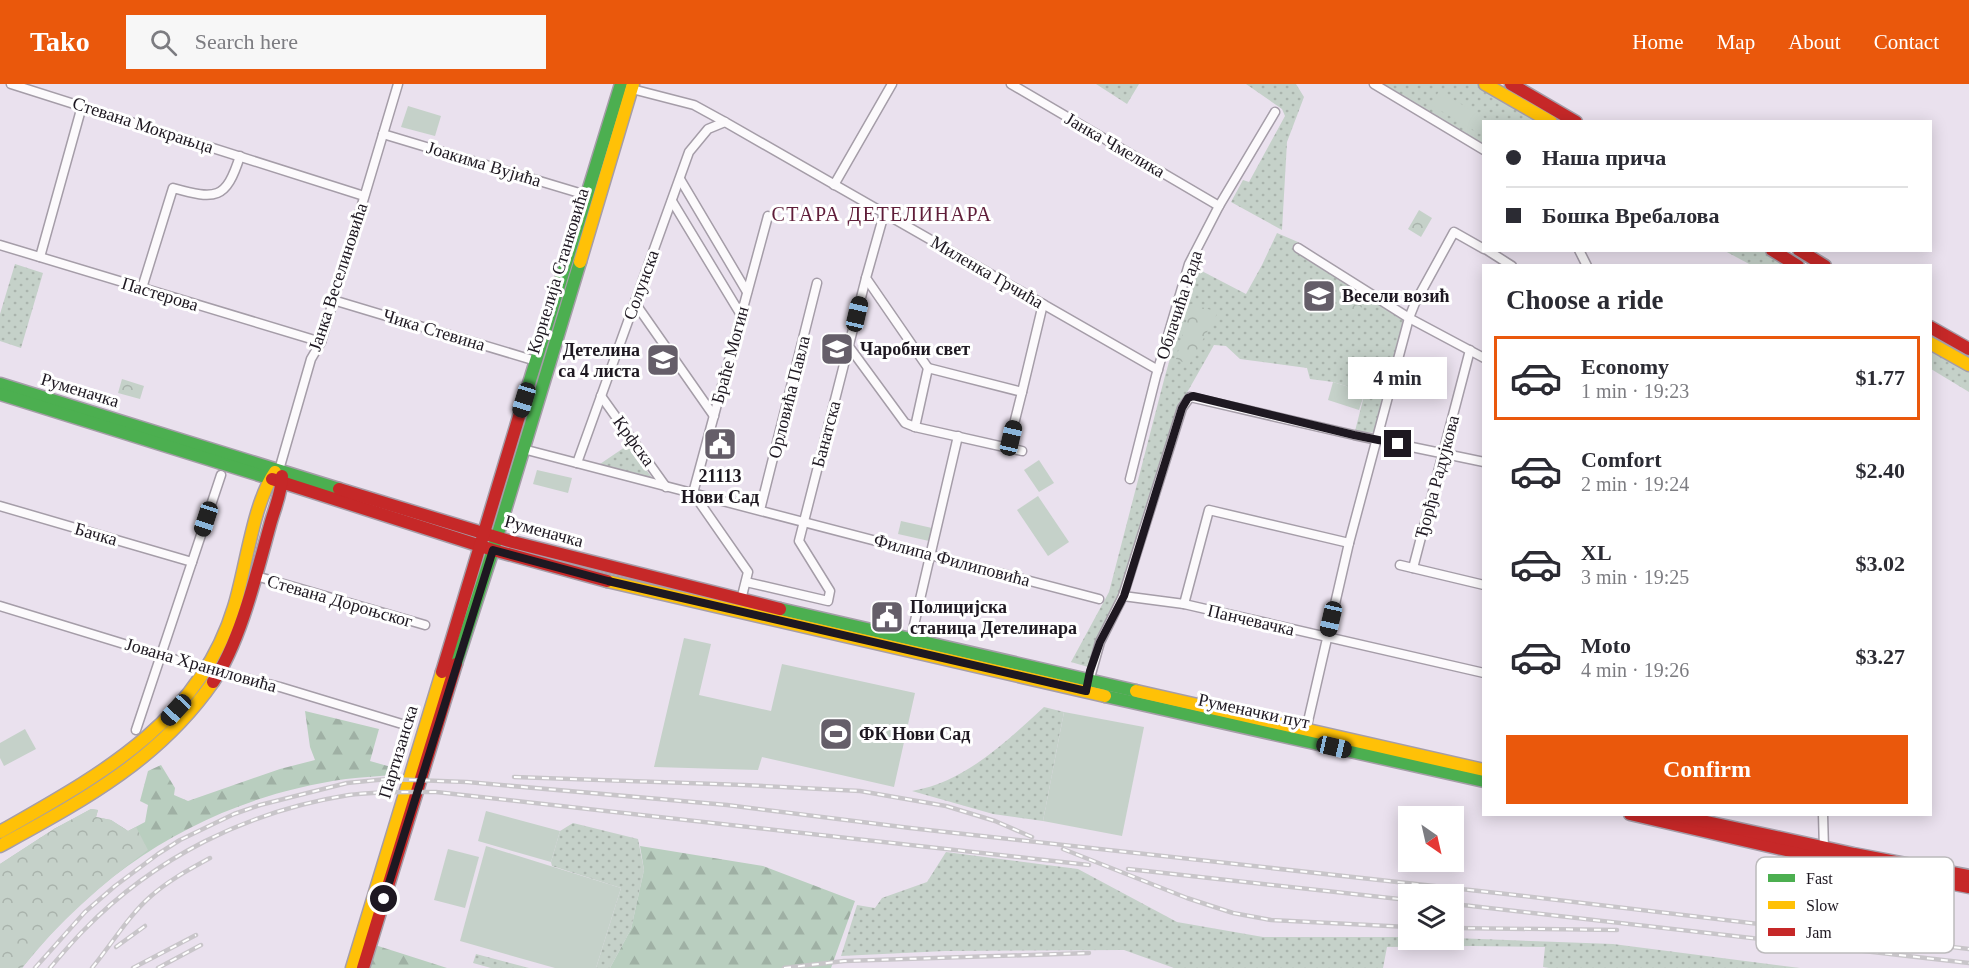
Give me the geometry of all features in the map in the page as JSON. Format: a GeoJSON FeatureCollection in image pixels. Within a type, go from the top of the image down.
{"type":"FeatureCollection","features":[{"type":"Feature","properties":{"kind":"main road"},"geometry":{"type":"LineString","coordinates":[[1485,84],[1548,120]]}},
{"type":"Feature","properties":{"kind":"main road"},"geometry":{"type":"LineString","coordinates":[[1511,84],[1573,120]]}},
{"type":"Feature","properties":{"kind":"main road","name":"Корнелија Станковића"},"geometry":{"type":"LineString","coordinates":[[479,546],[586,195],[624,85]]}},
{"type":"Feature","properties":{"kind":"main road","name":"Корнелија Станковића"},"geometry":{"type":"LineString","coordinates":[[496,537],[523,449],[624,85]]}},
{"type":"Feature","properties":{"kind":"main road"},"geometry":{"type":"LineString","coordinates":[[1775,252],[1795,264]]}},
{"type":"Feature","properties":{"kind":"main road"},"geometry":{"type":"LineString","coordinates":[[1802,252],[1822,264]]}},
{"type":"Feature","properties":{"kind":"main road"},"geometry":{"type":"LineString","coordinates":[[1932,328],[1969,349]]}},
{"type":"Feature","properties":{"kind":"main road"},"geometry":{"type":"LineString","coordinates":[[1932,344],[1969,365]]}},
{"type":"Feature","properties":{"kind":"main road","name":"Руменачка"},"geometry":{"type":"LineString","coordinates":[[0,384],[493,550],[608,581],[1088,685]]}},
{"type":"Feature","properties":{"kind":"main road","name":"Руменачка"},"geometry":{"type":"LineString","coordinates":[[0,394],[277,477],[496,537],[741,600],[910,638],[1088,685]]}},
{"type":"Feature","properties":{"kind":"main road"},"geometry":{"type":"LineString","coordinates":[[0,846],[125,774],[145,759],[180,725],[219,672],[232,645],[256,576],[277,477]]}},
{"type":"Feature","properties":{"kind":"main road"},"geometry":{"type":"LineString","coordinates":[[0,832],[124,758],[169,718],[207,669],[220,643],[277,477]]}},
{"type":"Feature","properties":{"kind":"main road","name":"Партизанска"},"geometry":{"type":"LineString","coordinates":[[363,968],[496,537]]}},
{"type":"Feature","properties":{"kind":"main road","name":"Партизанска"},"geometry":{"type":"LineString","coordinates":[[351,968],[479,546]]}},
{"type":"Feature","properties":{"kind":"main road","name":"Руменачки пут"},"geometry":{"type":"LineString","coordinates":[[1088,685],[1482,770]]}},
{"type":"Feature","properties":{"kind":"main road","name":"Руменачки пут"},"geometry":{"type":"LineString","coordinates":[[1088,685],[1482,781]]}},
{"type":"Feature","properties":{"kind":"main road"},"geometry":{"type":"LineString","coordinates":[[1640,816],[1849,857]]}},
{"type":"Feature","properties":{"kind":"main road"},"geometry":{"type":"LineString","coordinates":[[1678,816],[1841,857]]}},
{"type":"Feature","properties":{"kind":"main road"},"geometry":{"type":"LineString","coordinates":[[1954,874],[1969,876]]}},
{"type":"Feature","properties":{"kind":"main road"},"geometry":{"type":"LineString","coordinates":[[1954,883],[1969,887]]}},
{"type":"Feature","properties":{"kind":"street","name":"Стевана Мокрањца"},"geometry":{"type":"LineString","coordinates":[[11,84],[364,196]]}},
{"type":"Feature","properties":{"kind":"street","name":"Јанка Веселиновића"},"geometry":{"type":"LineString","coordinates":[[277,477],[312,359],[321,342],[398,84]]}},
{"type":"Feature","properties":{"kind":"street"},"geometry":{"type":"LineString","coordinates":[[834,185],[892,84]]}},
{"type":"Feature","properties":{"kind":"street","name":"Јанка Чмелика"},"geometry":{"type":"LineString","coordinates":[[1011,84],[1219,206]]}},
{"type":"Feature","properties":{"kind":"street"},"geometry":{"type":"LineString","coordinates":[[1374,84],[1482,149]]}},
{"type":"Feature","properties":{"kind":"street","name":"Миленка Грчића"},"geometry":{"type":"LineString","coordinates":[[624,85],[694,105],[1158,370]]}},
{"type":"Feature","properties":{"kind":"street"},"geometry":{"type":"LineString","coordinates":[[40,257],[82,106]]}},
{"type":"Feature","properties":{"kind":"street","name":"Облачића Рада"},"geometry":{"type":"LineString","coordinates":[[1130,479],[1158,370],[1189,264],[1219,206],[1275,112]]}},
{"type":"Feature","properties":{"kind":"street","name":"Солунска"},"geometry":{"type":"LineString","coordinates":[[577,463],[690,152],[708,129],[725,122]]}},
{"type":"Feature","properties":{"kind":"street","name":"Јоакима Вујића"},"geometry":{"type":"LineString","coordinates":[[383,134],[586,195]]}},
{"type":"Feature","properties":{"kind":"street"},"geometry":{"type":"LineString","coordinates":[[142,288],[173,188],[200,194],[219,192],[228,186],[240,156]]}},
{"type":"Feature","properties":{"kind":"street"},"geometry":{"type":"LineString","coordinates":[[680,179],[747,292]]}},
{"type":"Feature","properties":{"kind":"street"},"geometry":{"type":"LineString","coordinates":[[672,201],[741,315]]}},
{"type":"Feature","properties":{"kind":"street","name":"Банатска"},"geometry":{"type":"LineString","coordinates":[[804,521],[884,214]]}},
{"type":"Feature","properties":{"kind":"street","name":"Браће Могин"},"geometry":{"type":"LineString","coordinates":[[693,493],[768,216]]}},
{"type":"Feature","properties":{"kind":"street"},"geometry":{"type":"LineString","coordinates":[[1306,730],[1349,543],[1409,318],[1454,232],[1482,248]]}},
{"type":"Feature","properties":{"kind":"street","name":"Пастерова"},"geometry":{"type":"LineString","coordinates":[[0,245],[321,342]]}},
{"type":"Feature","properties":{"kind":"street"},"geometry":{"type":"LineString","coordinates":[[1298,248],[1409,318],[1482,357]]}},
{"type":"Feature","properties":{"kind":"street"},"geometry":{"type":"LineString","coordinates":[[1488,252],[1509,264]]}},
{"type":"Feature","properties":{"kind":"street"},"geometry":{"type":"LineString","coordinates":[[866,278],[928,368],[1022,392]]}},
{"type":"Feature","properties":{"kind":"street","name":"Орловића Павла"},"geometry":{"type":"LineString","coordinates":[[760,510],[817,283]]}},
{"type":"Feature","properties":{"kind":"street","name":"Чика Стевина"},"geometry":{"type":"LineString","coordinates":[[333,300],[536,361]]}},
{"type":"Feature","properties":{"kind":"street"},"geometry":{"type":"LineString","coordinates":[[635,303],[714,416]]}},
{"type":"Feature","properties":{"kind":"street"},"geometry":{"type":"LineString","coordinates":[[1008,448],[1043,304]]}},
{"type":"Feature","properties":{"kind":"street"},"geometry":{"type":"LineString","coordinates":[[850,348],[905,423],[1022,451]]}},
{"type":"Feature","properties":{"kind":"street","name":"Ђорђа Радујкова"},"geometry":{"type":"LineString","coordinates":[[1413,568],[1470,350]]}},
{"type":"Feature","properties":{"kind":"street"},"geometry":{"type":"LineString","coordinates":[[915,427],[928,368]]}},
{"type":"Feature","properties":{"kind":"street","name":"Крфска"},"geometry":{"type":"LineString","coordinates":[[601,396],[666,487]]}},
{"type":"Feature","properties":{"kind":"street"},"geometry":{"type":"LineString","coordinates":[[1088,685],[1100,642],[1124,596],[1182,408],[1186,400],[1193,396],[1354,435],[1482,462]]}},
{"type":"Feature","properties":{"kind":"street"},"geometry":{"type":"LineString","coordinates":[[910,638],[958,436]]}},
{"type":"Feature","properties":{"kind":"street","name":"Филипа Филиповића"},"geometry":{"type":"LineString","coordinates":[[523,449],[1100,599]]}},
{"type":"Feature","properties":{"kind":"street"},"geometry":{"type":"LineString","coordinates":[[136,730],[221,475]]}},
{"type":"Feature","properties":{"kind":"street"},"geometry":{"type":"LineString","coordinates":[[693,493],[748,572],[741,600]]}},
{"type":"Feature","properties":{"kind":"street","name":"Бачка"},"geometry":{"type":"LineString","coordinates":[[0,506],[192,562]]}},
{"type":"Feature","properties":{"kind":"street"},"geometry":{"type":"LineString","coordinates":[[1184,604],[1209,510],[1349,543]]}},
{"type":"Feature","properties":{"kind":"street"},"geometry":{"type":"LineString","coordinates":[[746,582],[828,601],[830,591],[800,541],[804,521]]}},
{"type":"Feature","properties":{"kind":"street"},"geometry":{"type":"LineString","coordinates":[[1400,565],[1482,585]]}},
{"type":"Feature","properties":{"kind":"street","name":"Стевана Дороњског"},"geometry":{"type":"LineString","coordinates":[[256,576],[424,625]]}},
{"type":"Feature","properties":{"kind":"street","name":"Панчевачка"},"geometry":{"type":"LineString","coordinates":[[1124,596],[1184,604],[1482,673]]}},
{"type":"Feature","properties":{"kind":"street","name":"Јована Храниловића"},"geometry":{"type":"LineString","coordinates":[[0,606],[207,669],[279,687],[402,724]]}},
{"type":"Feature","properties":{"kind":"street"},"geometry":{"type":"LineString","coordinates":[[1822,816],[1824,853]]}},
{"type":"Feature","properties":{"kind":"green space"},"geometry":{"type":"Polygon","coordinates":[[[1096,84],[1139,84],[1127,104],[1096,84]]]}},
{"type":"Feature","properties":{"kind":"green space"},"geometry":{"type":"Polygon","coordinates":[[[1246,84],[1296,84],[1304,97],[1287,142],[1282,230],[1231,202],[1243,180],[1249,182],[1285,116],[1282,109],[1246,84]]]}},
{"type":"Feature","properties":{"kind":"green space"},"geometry":{"type":"Polygon","coordinates":[[[1383,84],[1481,84],[1545,120],[1482,120],[1482,145],[1383,84]]]}},
{"type":"Feature","properties":{"kind":"green space"},"geometry":{"type":"Polygon","coordinates":[[[1439,91],[1488,120],[1482,120],[1480,134],[1431,105],[1439,91]]]}},
{"type":"Feature","properties":{"kind":"green space"},"geometry":{"type":"Polygon","coordinates":[[[408,106],[441,116],[435,136],[401,127],[408,106]]]}},
{"type":"Feature","properties":{"kind":"green space"},"geometry":{"type":"Polygon","coordinates":[[[1419,210],[1432,218],[1421,237],[1408,229],[1419,210]]]}},
{"type":"Feature","properties":{"kind":"green space"},"geometry":{"type":"Polygon","coordinates":[[[1277,233],[1298,242],[1409,318],[1378,433],[1355,431],[1365,392],[1333,382],[1310,379],[1307,368],[1240,359],[1226,346],[1214,345],[1184,398],[1123,596],[1088,667],[1071,662],[1109,592],[1165,376],[1196,268],[1246,294],[1277,233]]]}},
{"type":"Feature","properties":{"kind":"green space"},"geometry":{"type":"Polygon","coordinates":[[[1727,252],[1766,252],[1788,264],[1749,264],[1727,252]]]}},
{"type":"Feature","properties":{"kind":"green space"},"geometry":{"type":"Polygon","coordinates":[[[15,264],[43,273],[21,348],[0,341],[0,314],[15,264]]]}},
{"type":"Feature","properties":{"kind":"green space"},"geometry":{"type":"Polygon","coordinates":[[[1350,292],[1365,301],[1356,317],[1340,308],[1350,292]]]}},
{"type":"Feature","properties":{"kind":"green space"},"geometry":{"type":"Polygon","coordinates":[[[1191,304],[1218,312],[1189,365],[1176,359],[1191,304]]]}},
{"type":"Feature","properties":{"kind":"green space"},"geometry":{"type":"Polygon","coordinates":[[[1932,348],[1969,369],[1969,392],[1932,370],[1932,348]]]}},
{"type":"Feature","properties":{"kind":"green space"},"geometry":{"type":"Polygon","coordinates":[[[122,379],[144,386],[140,399],[118,393],[122,379]]]}},
{"type":"Feature","properties":{"kind":"green space"},"geometry":{"type":"Polygon","coordinates":[[[1333,382],[1365,392],[1359,410],[1328,400],[1333,382]]]}},
{"type":"Feature","properties":{"kind":"green space"},"geometry":{"type":"Polygon","coordinates":[[[628,445],[653,479],[600,464],[628,445]]]}},
{"type":"Feature","properties":{"kind":"green space"},"geometry":{"type":"Polygon","coordinates":[[[1039,460],[1054,483],[1039,492],[1024,470],[1039,460]]]}},
{"type":"Feature","properties":{"kind":"green space"},"geometry":{"type":"Polygon","coordinates":[[[537,470],[572,478],[568,493],[533,484],[537,470]]]}},
{"type":"Feature","properties":{"kind":"green space"},"geometry":{"type":"Polygon","coordinates":[[[1038,496],[1069,542],[1048,556],[1017,510],[1038,496]]]}},
{"type":"Feature","properties":{"kind":"green space"},"geometry":{"type":"Polygon","coordinates":[[[901,521],[932,528],[929,541],[898,534],[901,521]]]}},
{"type":"Feature","properties":{"kind":"green space","name":"ФК Нови Сад"},"geometry":{"type":"Polygon","coordinates":[[[684,638],[711,644],[699,695],[771,711],[782,664],[915,693],[894,787],[762,757],[758,770],[654,767],[684,638]]]}},
{"type":"Feature","properties":{"kind":"green space"},"geometry":{"type":"Polygon","coordinates":[[[1044,707],[1064,712],[1043,821],[993,814],[912,791],[950,779],[967,770],[1000,747],[1044,707]]]}},
{"type":"Feature","properties":{"kind":"green space"},"geometry":{"type":"Polygon","coordinates":[[[305,711],[379,729],[370,761],[398,769],[396,775],[346,779],[297,788],[251,802],[207,820],[165,842],[125,868],[89,897],[54,931],[22,968],[0,968],[0,864],[54,829],[91,809],[98,810],[96,817],[111,820],[128,831],[145,822],[148,805],[140,801],[148,771],[161,765],[175,788],[174,795],[188,801],[280,769],[315,760],[310,747],[305,711]]]}},
{"type":"Feature","properties":{"kind":"green space"},"geometry":{"type":"Polygon","coordinates":[[[1064,712],[1144,727],[1122,836],[1043,821],[1064,712]]]}},
{"type":"Feature","properties":{"kind":"green space"},"geometry":{"type":"Polygon","coordinates":[[[25,729],[36,749],[4,766],[0,758],[0,743],[25,729]]]}},
{"type":"Feature","properties":{"kind":"green space"},"geometry":{"type":"Polygon","coordinates":[[[91,809],[98,810],[96,817],[111,820],[128,831],[136,827],[148,850],[81,905],[50,935],[22,968],[0,968],[0,864],[54,829],[91,809]]]}},
{"type":"Feature","properties":{"kind":"green space"},"geometry":{"type":"Polygon","coordinates":[[[486,811],[560,831],[551,862],[478,841],[486,811]]]}},
{"type":"Feature","properties":{"kind":"green space"},"geometry":{"type":"Polygon","coordinates":[[[573,823],[638,839],[644,870],[631,929],[610,968],[596,968],[621,888],[552,866],[551,862],[560,831],[573,823]]]}},
{"type":"Feature","properties":{"kind":"green space"},"geometry":{"type":"Polygon","coordinates":[[[486,846],[621,888],[596,968],[555,968],[460,941],[486,846]]]}},
{"type":"Feature","properties":{"kind":"green space"},"geometry":{"type":"Polygon","coordinates":[[[640,846],[763,866],[855,901],[831,968],[610,968],[631,929],[644,870],[640,846]]]}},
{"type":"Feature","properties":{"kind":"green space"},"geometry":{"type":"Polygon","coordinates":[[[448,849],[479,857],[465,908],[434,900],[448,849]]]}},
{"type":"Feature","properties":{"kind":"green space"},"geometry":{"type":"Polygon","coordinates":[[[946,852],[1078,869],[1177,922],[1263,937],[1398,937],[1398,947],[1387,947],[1383,968],[1174,968],[1124,950],[945,951],[841,956],[857,905],[875,908],[882,898],[927,882],[946,852]]]}},
{"type":"Feature","properties":{"kind":"green space"},"geometry":{"type":"Polygon","coordinates":[[[1464,938],[1613,944],[1800,968],[1549,968],[1543,967],[1545,947],[1464,946],[1464,938]]]}},
{"type":"Feature","properties":{"kind":"green space"},"geometry":{"type":"Polygon","coordinates":[[[375,945],[447,968],[368,968],[375,945]]]}},
{"type":"Feature","properties":{"kind":"green space"},"geometry":{"type":"Polygon","coordinates":[[[476,954],[529,968],[491,968],[473,963],[476,954]]]}},
{"type":"Feature","properties":{"kind":"railway"},"geometry":{"type":"LineString","coordinates":[[514,777],[860,791],[946,806],[995,821],[1032,837]]}},
{"type":"Feature","properties":{"kind":"railway"},"geometry":{"type":"LineString","coordinates":[[35,968],[85,912],[115,886],[180,840],[234,814],[260,805],[347,783],[387,779],[467,782],[727,805],[910,828],[1756,924]]}},
{"type":"Feature","properties":{"kind":"railway"},"geometry":{"type":"LineString","coordinates":[[50,968],[112,904],[141,880],[172,859],[239,825],[312,802],[349,795],[436,792],[1089,865]]}},
{"type":"Feature","properties":{"kind":"railway"},"geometry":{"type":"LineString","coordinates":[[1063,849],[1187,898],[1233,913],[1271,920],[1398,926]]}},
{"type":"Feature","properties":{"kind":"railway"},"geometry":{"type":"LineString","coordinates":[[92,968],[128,921],[151,896],[172,880],[210,858]]}},
{"type":"Feature","properties":{"kind":"railway"},"geometry":{"type":"LineString","coordinates":[[1128,869],[1398,899]]}},
{"type":"Feature","properties":{"kind":"railway"},"geometry":{"type":"LineString","coordinates":[[1464,905],[1756,939]]}},
{"type":"Feature","properties":{"kind":"railway"},"geometry":{"type":"LineString","coordinates":[[116,947],[145,926]]}},
{"type":"Feature","properties":{"kind":"railway"},"geometry":{"type":"LineString","coordinates":[[1464,928],[1617,930]]}},
{"type":"Feature","properties":{"kind":"railway"},"geometry":{"type":"LineString","coordinates":[[133,968],[196,935]]}},
{"type":"Feature","properties":{"kind":"railway"},"geometry":{"type":"LineString","coordinates":[[158,968],[201,945]]}},
{"type":"Feature","properties":{"kind":"railway"},"geometry":{"type":"LineString","coordinates":[[1954,947],[1969,949]]}},
{"type":"Feature","properties":{"kind":"railway"},"geometry":{"type":"LineString","coordinates":[[784,968],[844,961],[1089,953]]}},
{"type":"Feature","properties":{"kind":"railway"},"geometry":{"type":"LineString","coordinates":[[1882,953],[1969,963]]}},
{"type":"Feature","properties":{"kind":"traffic: fast"},"geometry":{"type":"LineString","coordinates":[[527,390],[621,84]]}},
{"type":"Feature","properties":{"kind":"traffic: fast"},"geometry":{"type":"LineString","coordinates":[[456,664],[580,262]]}},
{"type":"Feature","properties":{"kind":"traffic: fast"},"geometry":{"type":"LineString","coordinates":[[0,384],[339,489]]}},
{"type":"Feature","properties":{"kind":"traffic: fast"},"geometry":{"type":"LineString","coordinates":[[0,394],[272,479]]}},
{"type":"Feature","properties":{"kind":"traffic: fast"},"geometry":{"type":"LineString","coordinates":[[780,609],[1136,691]]}},
{"type":"Feature","properties":{"kind":"traffic: fast"},"geometry":{"type":"LineString","coordinates":[[1105,696],[1482,781]]}},
{"type":"Feature","properties":{"kind":"traffic: slow"},"geometry":{"type":"LineString","coordinates":[[580,262],[633,84]]}},
{"type":"Feature","properties":{"kind":"traffic: slow"},"geometry":{"type":"LineString","coordinates":[[1485,84],[1548,120]]}},
{"type":"Feature","properties":{"kind":"traffic: slow"},"geometry":{"type":"LineString","coordinates":[[1932,344],[1969,365]]}},
{"type":"Feature","properties":{"kind":"traffic: slow"},"geometry":{"type":"LineString","coordinates":[[0,832],[73,790],[141,742],[170,714],[196,683],[218,648],[234,607],[261,501],[275,472]]}},
{"type":"Feature","properties":{"kind":"traffic: slow"},"geometry":{"type":"LineString","coordinates":[[607,581],[1105,696]]}},
{"type":"Feature","properties":{"kind":"traffic: slow"},"geometry":{"type":"LineString","coordinates":[[352,968],[442,672]]}},
{"type":"Feature","properties":{"kind":"traffic: slow"},"geometry":{"type":"LineString","coordinates":[[0,846],[89,795],[143,757],[168,735],[213,682]]}},
{"type":"Feature","properties":{"kind":"traffic: slow"},"geometry":{"type":"LineString","coordinates":[[1136,691],[1482,770]]}},
{"type":"Feature","properties":{"kind":"traffic: jam"},"geometry":{"type":"LineString","coordinates":[[1511,84],[1573,120]]}},
{"type":"Feature","properties":{"kind":"traffic: jam"},"geometry":{"type":"LineString","coordinates":[[1775,252],[1795,264]]}},
{"type":"Feature","properties":{"kind":"traffic: jam"},"geometry":{"type":"LineString","coordinates":[[1802,252],[1822,264]]}},
{"type":"Feature","properties":{"kind":"traffic: jam"},"geometry":{"type":"LineString","coordinates":[[1932,328],[1969,349]]}},
{"type":"Feature","properties":{"kind":"traffic: jam"},"geometry":{"type":"LineString","coordinates":[[442,672],[527,390]]}},
{"type":"Feature","properties":{"kind":"traffic: jam"},"geometry":{"type":"LineString","coordinates":[[213,682],[223,666],[247,606],[279,495],[282,476]]}},
{"type":"Feature","properties":{"kind":"traffic: jam"},"geometry":{"type":"LineString","coordinates":[[272,479],[493,550],[607,581]]}},
{"type":"Feature","properties":{"kind":"traffic: jam"},"geometry":{"type":"LineString","coordinates":[[339,489],[509,541],[780,609]]}},
{"type":"Feature","properties":{"kind":"traffic: jam"},"geometry":{"type":"LineString","coordinates":[[363,968],[456,664]]}},
{"type":"Feature","properties":{"kind":"traffic: jam"},"geometry":{"type":"LineString","coordinates":[[1639,816],[1818,857]]}},
{"type":"Feature","properties":{"kind":"traffic: jam"},"geometry":{"type":"LineString","coordinates":[[1679,816],[1870,857]]}},
{"type":"Feature","properties":{"kind":"traffic: jam"},"geometry":{"type":"LineString","coordinates":[[1954,873],[1969,876]]}},
{"type":"Feature","properties":{"kind":"traffic: jam"},"geometry":{"type":"LineString","coordinates":[[1954,884],[1969,887]]}},
{"type":"Feature","properties":{"kind":"place","name":"Весели возић"},"geometry":{"type":"Point","coordinates":[1319,296]}},
{"type":"Feature","properties":{"kind":"place","name":"Чаробни свет"},"geometry":{"type":"Point","coordinates":[837,349]}},
{"type":"Feature","properties":{"kind":"place","name":"Детелина са 4 листа"},"geometry":{"type":"Point","coordinates":[663,360]}},
{"type":"Feature","properties":{"kind":"place","name":"21113 Нови Сад"},"geometry":{"type":"Point","coordinates":[720,444]}},
{"type":"Feature","properties":{"kind":"place","name":"Полицијска станица Детелинара"},"geometry":{"type":"Point","coordinates":[887,617]}},
{"type":"Feature","properties":{"kind":"place","name":"ФК Нови Сад"},"geometry":{"type":"Point","coordinates":[836,734]}},
{"type":"Feature","properties":{"kind":"district","name":"СТАРА ДЕТЕЛИНАРА"},"geometry":{"type":"Point","coordinates":[882,214]}},
{"type":"Feature","properties":{"kind":"route"},"geometry":{"type":"LineString","coordinates":[[384,899],[493,550],[608,581],[1086,691],[1100,642],[1124,596],[1182,408],[1188,398],[1193,396],[1398,444]]}}]}
